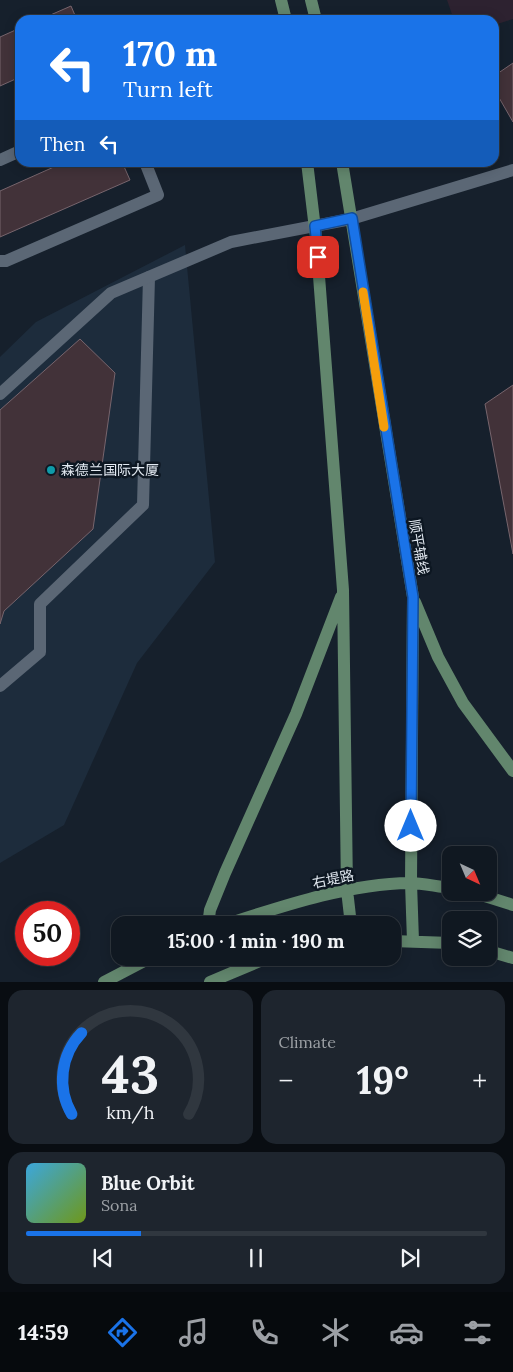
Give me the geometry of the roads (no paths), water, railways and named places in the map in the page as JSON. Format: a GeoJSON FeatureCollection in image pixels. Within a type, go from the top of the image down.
{"type":"FeatureCollection","features":[{"type":"Feature","properties":{"kind":"main road"},"geometry":{"type":"LineString","coordinates":[[280,0],[284,15]]}},
{"type":"Feature","properties":{"kind":"main road"},"geometry":{"type":"LineString","coordinates":[[311,0],[315,15]]}},
{"type":"Feature","properties":{"kind":"main road"},"geometry":{"type":"LineString","coordinates":[[308,167],[315,226],[343,590],[346,890],[350,916]]}},
{"type":"Feature","properties":{"kind":"main road","name":"顺平辅线"},"geometry":{"type":"LineString","coordinates":[[343,167],[413,597],[410,883],[413,941]]}},
{"type":"Feature","properties":{"kind":"main road"},"geometry":{"type":"LineString","coordinates":[[209,916],[224,873],[296,714],[343,590]]}},
{"type":"Feature","properties":{"kind":"main road"},"geometry":{"type":"LineString","coordinates":[[413,597],[438,658],[463,703],[513,771]]}},
{"type":"Feature","properties":{"kind":"main road","name":"右堤路"},"geometry":{"type":"LineString","coordinates":[[252,916],[346,890],[410,883],[442,887]]}},
{"type":"Feature","properties":{"kind":"main road"},"geometry":{"type":"LineString","coordinates":[[498,900],[513,905]]}},
{"type":"Feature","properties":{"kind":"main road"},"geometry":{"type":"LineString","coordinates":[[401,941],[442,943]]}},
{"type":"Feature","properties":{"kind":"main road"},"geometry":{"type":"LineString","coordinates":[[497,953],[513,958]]}},
{"type":"Feature","properties":{"kind":"main road"},"geometry":{"type":"LineString","coordinates":[[104,982],[135,966]]}},
{"type":"Feature","properties":{"kind":"main road"},"geometry":{"type":"LineString","coordinates":[[210,982],[248,966]]}},
{"type":"Feature","properties":{"kind":"street"},"geometry":{"type":"LineString","coordinates":[[0,160],[15,153]]}},
{"type":"Feature","properties":{"kind":"street"},"geometry":{"type":"LineString","coordinates":[[0,261],[6,261],[158,196],[147,167]]}},
{"type":"Feature","properties":{"kind":"street"},"geometry":{"type":"LineString","coordinates":[[0,394],[111,293],[231,242],[352,218],[513,170]]}},
{"type":"Feature","properties":{"kind":"street"},"geometry":{"type":"LineString","coordinates":[[0,686],[40,652],[40,604],[143,504],[150,277]]}},
{"type":"Feature","properties":{"kind":"place","name":"森德兰国际大厦"},"geometry":{"type":"Point","coordinates":[51,470]}}]}
